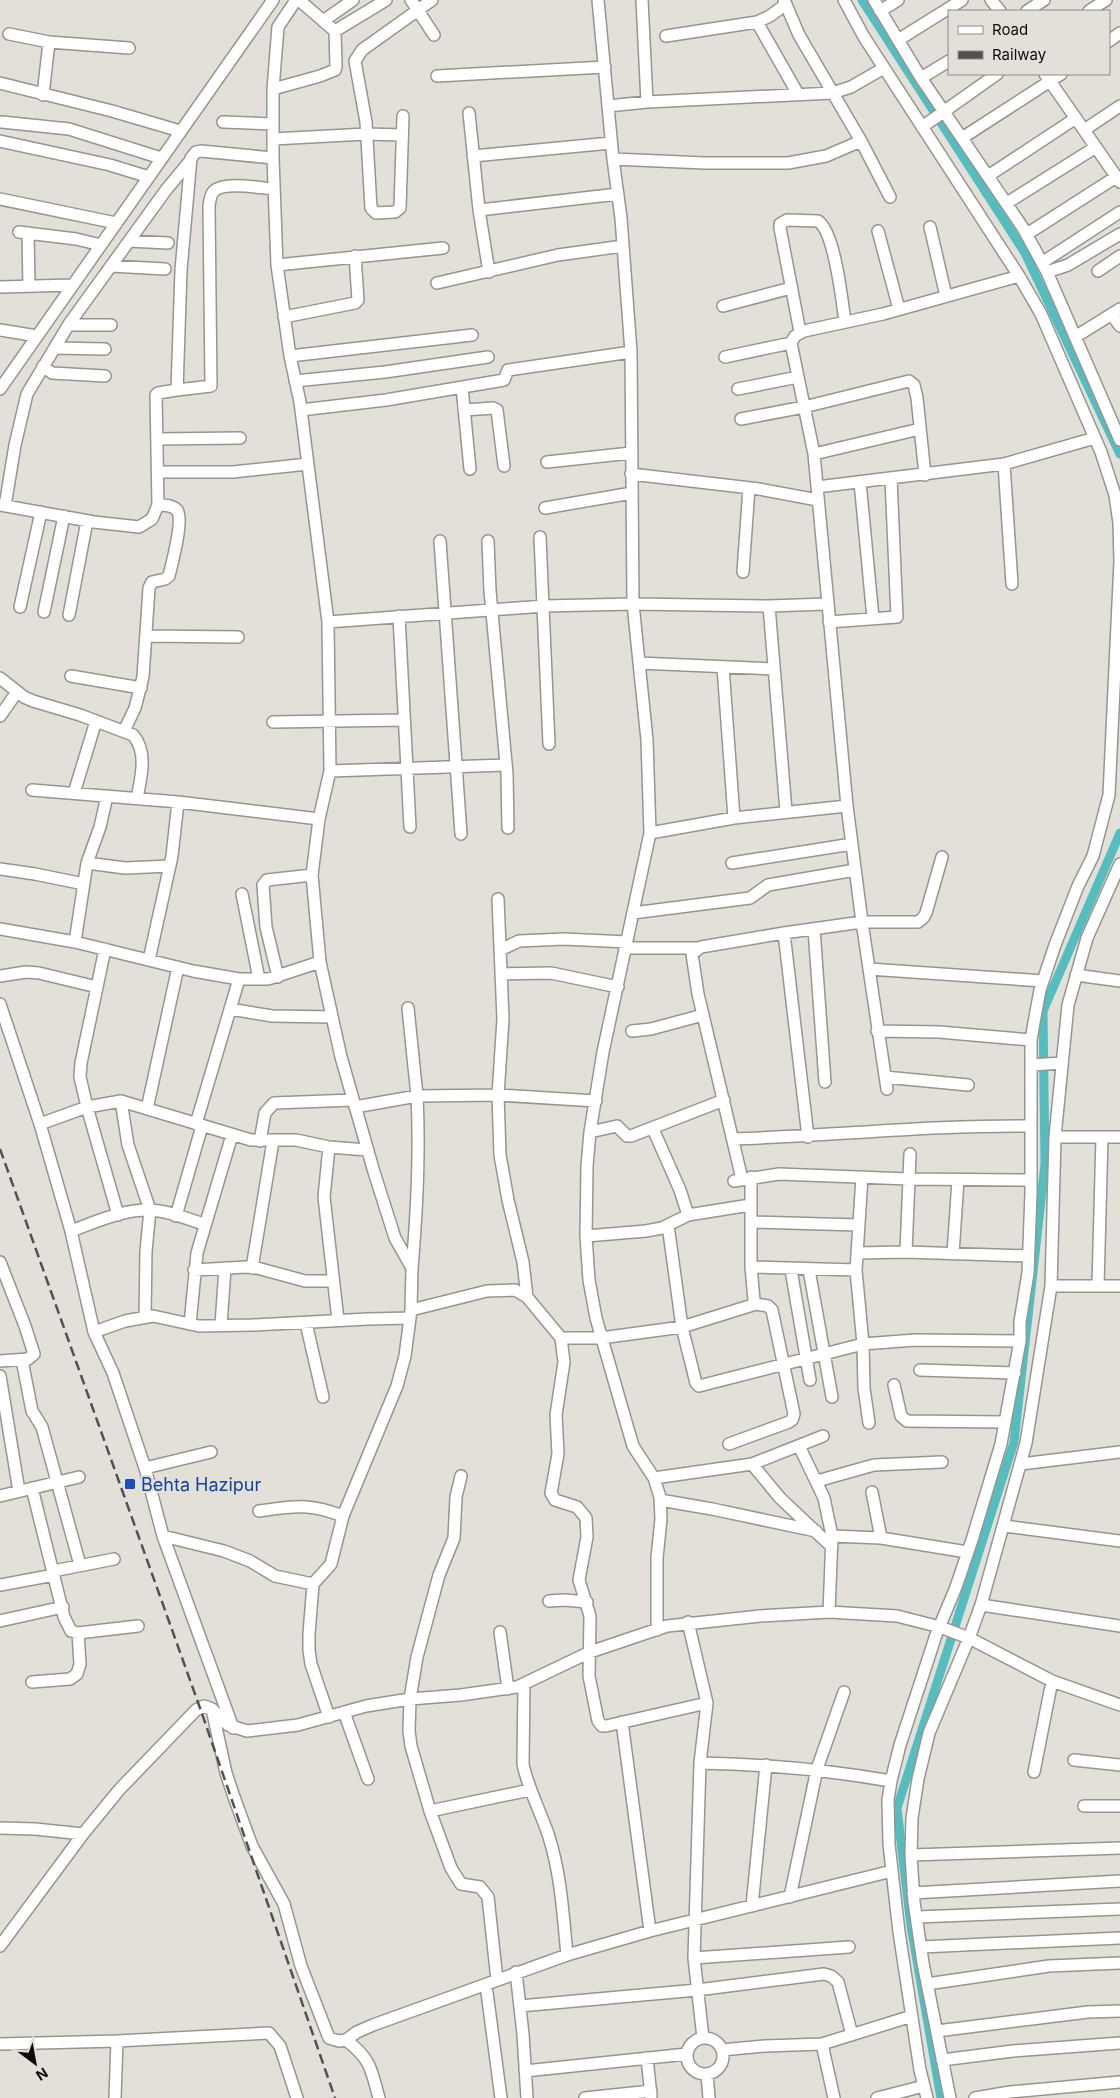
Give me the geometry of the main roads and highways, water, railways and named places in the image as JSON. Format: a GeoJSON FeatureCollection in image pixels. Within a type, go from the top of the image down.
{"type":"FeatureCollection","features":[{"type":"Feature","properties":{"kind":"waterway"},"geometry":{"type":"LineString","coordinates":[[862,0],[1025,253],[1120,454]]}},
{"type":"Feature","properties":{"kind":"waterway"},"geometry":{"type":"LineString","coordinates":[[941,2098],[911,1926],[897,1808],[1014,1442],[1045,1164],[1043,1011],[1120,833]]}},
{"type":"Feature","properties":{"kind":"railway"},"geometry":{"type":"LineString","coordinates":[[0,1149],[200,1708],[335,2098]]}},
{"type":"Feature","properties":{"kind":"place","name":"Behta Hazipur"},"geometry":{"type":"Point","coordinates":[130,1484]}}]}
